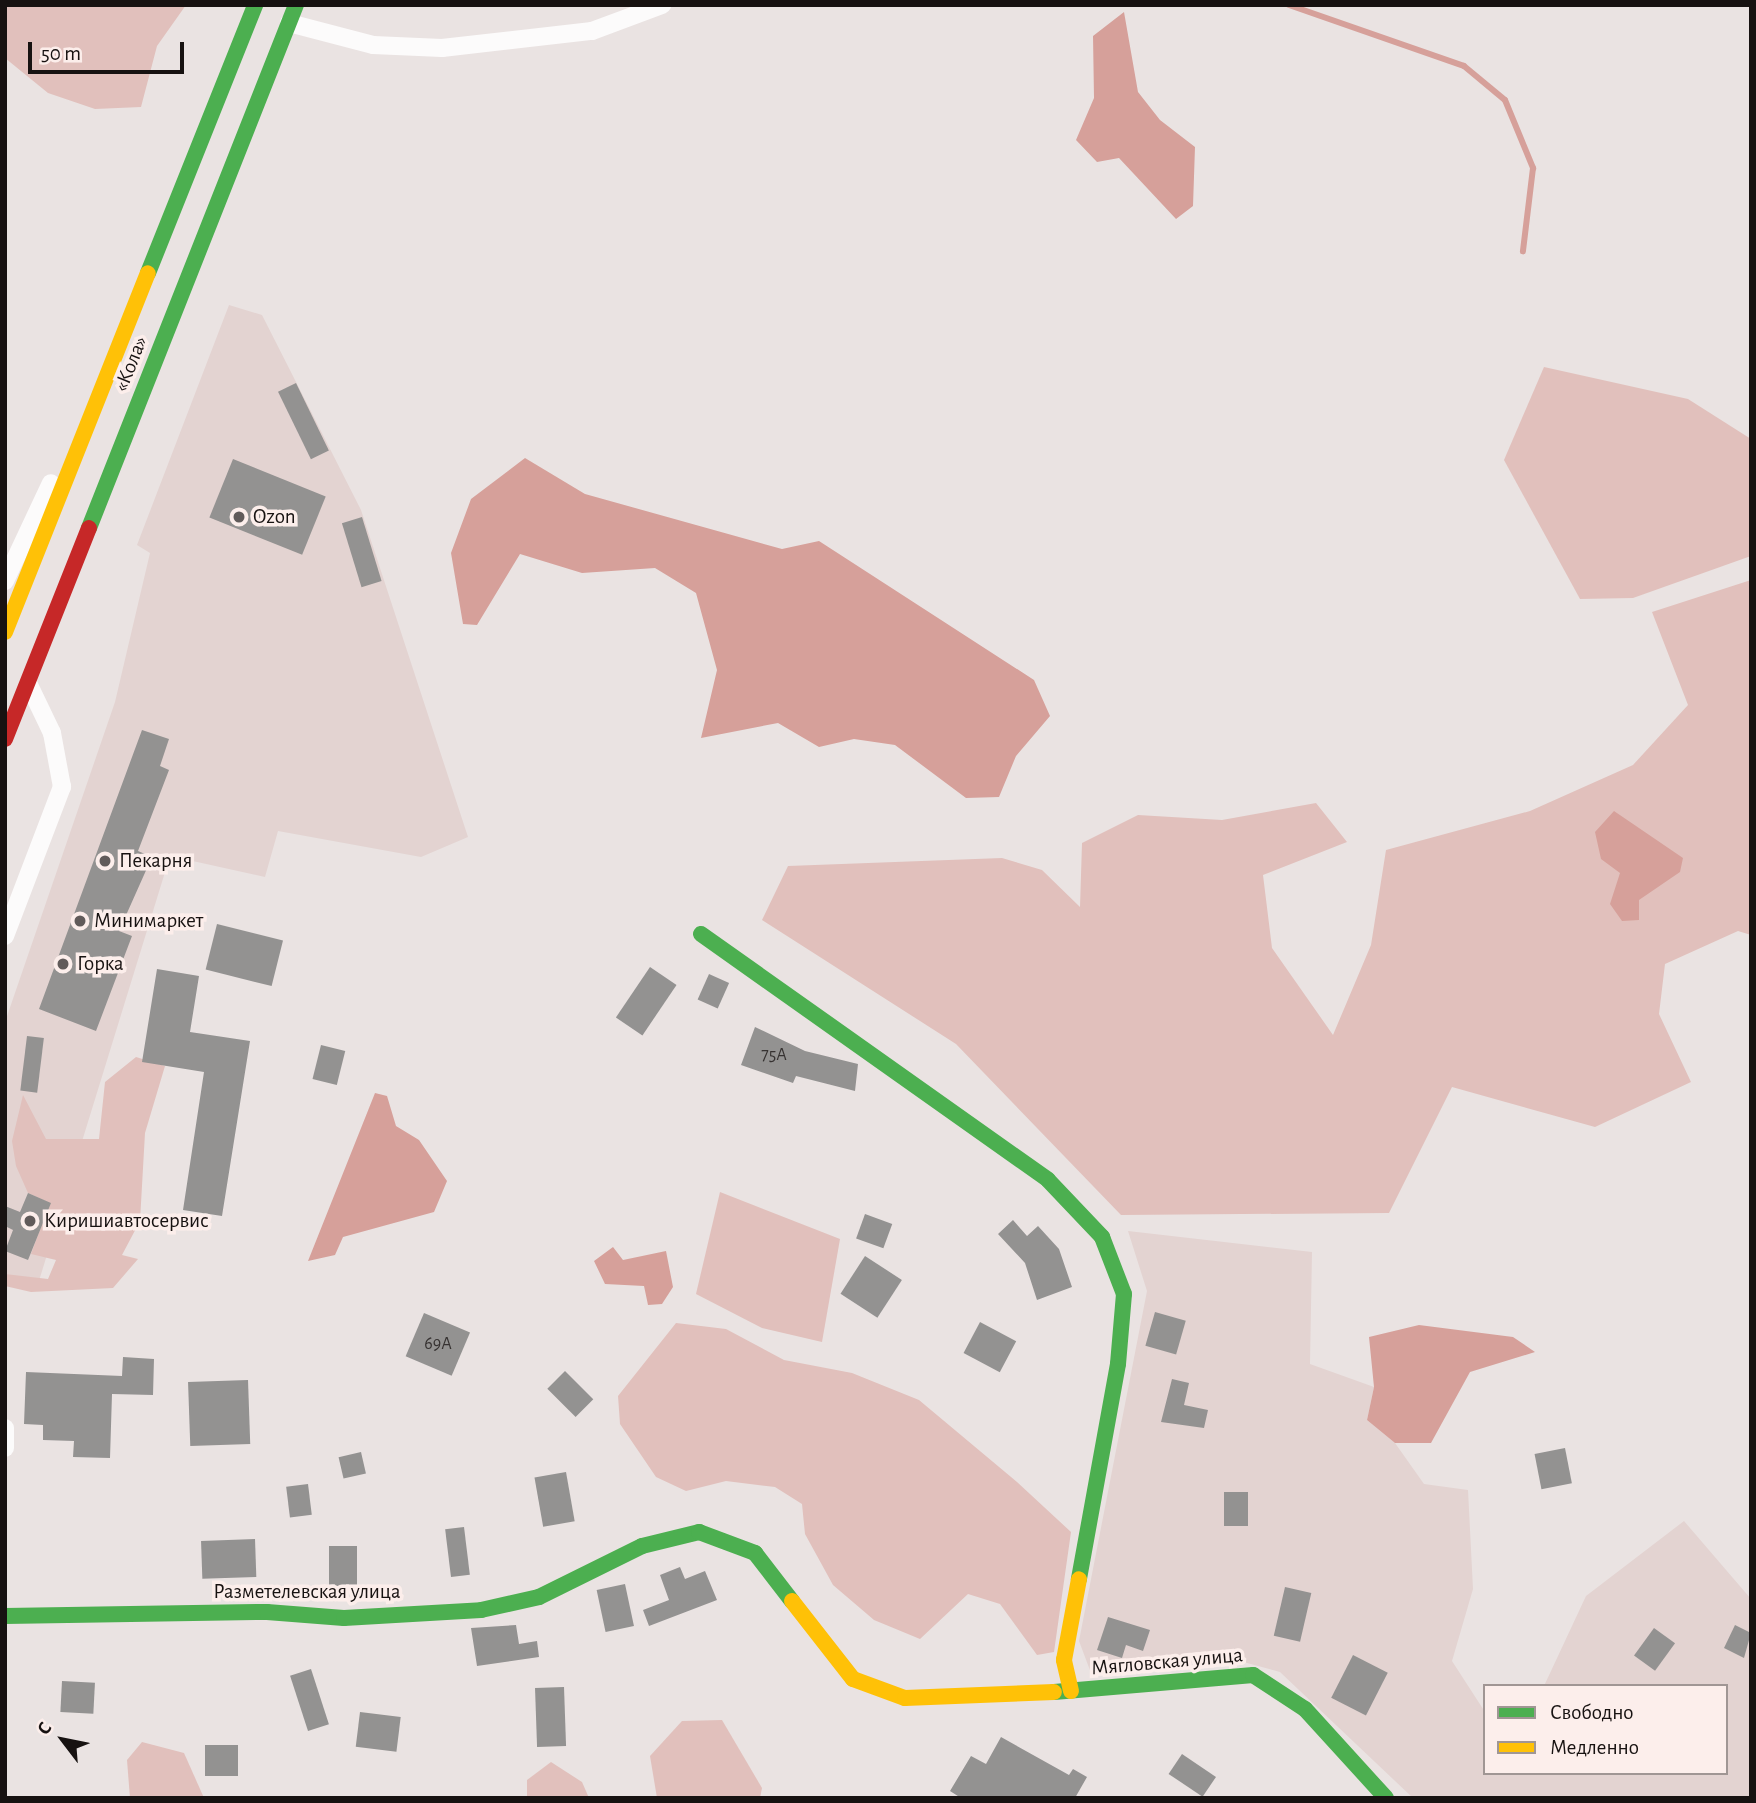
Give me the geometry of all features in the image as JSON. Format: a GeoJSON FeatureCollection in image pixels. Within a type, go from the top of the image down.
{"type":"FeatureCollection","features":[{"type":"Feature","properties":{"kind":"main road","name":"«Кола»"},"geometry":{"type":"LineString","coordinates":[[5,632],[254,5]]}},
{"type":"Feature","properties":{"kind":"main road","name":"«Кола»"},"geometry":{"type":"LineString","coordinates":[[5,738],[296,5]]}},
{"type":"Feature","properties":{"kind":"main road"},"geometry":{"type":"LineString","coordinates":[[701,934],[1037,1171],[1102,1237],[1124,1294],[1118,1364],[1064,1660],[1071,1691]]}},
{"type":"Feature","properties":{"kind":"main road","name":"Разметелевская улица"},"geometry":{"type":"LineString","coordinates":[[5,1616],[267,1612],[344,1618],[481,1610],[539,1597],[642,1546],[699,1532],[755,1553],[853,1679],[905,1698],[1071,1691]]}},
{"type":"Feature","properties":{"kind":"main road","name":"Мягловская улица"},"geometry":{"type":"LineString","coordinates":[[1071,1691],[1253,1675],[1305,1709],[1386,1798]]}},
{"type":"Feature","properties":{"kind":"street"},"geometry":{"type":"LineString","coordinates":[[289,23],[373,46],[442,48],[592,31],[662,5]]}},
{"type":"Feature","properties":{"kind":"street"},"geometry":{"type":"LineString","coordinates":[[5,581],[30,517],[86,427]]}},
{"type":"Feature","properties":{"kind":"street"},"geometry":{"type":"LineString","coordinates":[[5,936],[62,787],[52,733],[28,682]]}},
{"type":"Feature","properties":{"kind":"street"},"geometry":{"type":"LineString","coordinates":[[5,1427],[5,1448]]}},
{"type":"Feature","properties":{"kind":"shaded area"},"geometry":{"type":"Polygon","coordinates":[[[5,5],[186,5],[157,46],[141,107],[95,109],[48,93],[5,58],[5,5]]]}},
{"type":"Feature","properties":{"kind":"shaded area"},"geometry":{"type":"Polygon","coordinates":[[[1124,12],[1138,92],[1160,120],[1195,147],[1193,206],[1176,219],[1119,158],[1097,162],[1076,140],[1094,98],[1093,36],[1124,12]]]}},
{"type":"Feature","properties":{"kind":"shaded area"},"geometry":{"type":"Polygon","coordinates":[[[229,305],[262,315],[361,510],[468,837],[421,857],[278,831],[265,877],[170,856],[38,1284],[5,1274],[5,1022],[115,702],[150,553],[137,545],[229,305]]]}},
{"type":"Feature","properties":{"kind":"shaded area"},"geometry":{"type":"Polygon","coordinates":[[[1544,367],[1688,399],[1751,439],[1751,556],[1633,598],[1580,599],[1504,460],[1544,367]]]}},
{"type":"Feature","properties":{"kind":"shaded area"},"geometry":{"type":"Polygon","coordinates":[[[525,458],[585,494],[782,549],[819,541],[1034,680],[1050,716],[1016,756],[999,797],[966,798],[895,745],[854,739],[819,747],[778,723],[701,738],[717,670],[696,593],[655,568],[582,573],[520,554],[477,625],[463,624],[451,553],[471,499],[525,458]]]}},
{"type":"Feature","properties":{"kind":"shaded area"},"geometry":{"type":"Polygon","coordinates":[[[1751,580],[1751,935],[1738,931],[1665,964],[1659,1014],[1691,1082],[1595,1127],[1452,1087],[1389,1213],[1121,1215],[956,1044],[762,920],[788,866],[1002,858],[1042,870],[1080,907],[1082,843],[1138,815],[1222,820],[1316,803],[1347,842],[1263,875],[1272,948],[1333,1035],[1371,945],[1386,850],[1530,811],[1633,765],[1688,705],[1652,612],[1751,580]]]}},
{"type":"Feature","properties":{"kind":"shaded area"},"geometry":{"type":"Polygon","coordinates":[[[1614,811],[1683,858],[1680,872],[1639,900],[1639,920],[1622,921],[1610,904],[1620,873],[1601,859],[1595,832],[1614,811]]]}},
{"type":"Feature","properties":{"kind":"shaded area"},"geometry":{"type":"Polygon","coordinates":[[[136,1057],[165,1066],[145,1133],[140,1221],[122,1255],[138,1259],[113,1288],[31,1292],[5,1286],[5,1274],[48,1279],[56,1260],[31,1254],[50,1203],[28,1193],[16,1166],[12,1141],[23,1095],[46,1139],[99,1139],[105,1082],[136,1057]]]}},
{"type":"Feature","properties":{"kind":"shaded area"},"geometry":{"type":"Polygon","coordinates":[[[375,1093],[387,1096],[396,1126],[419,1140],[447,1181],[434,1212],[343,1237],[335,1255],[308,1261],[375,1093]]]}},
{"type":"Feature","properties":{"kind":"shaded area"},"geometry":{"type":"Polygon","coordinates":[[[720,1192],[840,1239],[822,1342],[762,1328],[696,1294],[720,1192]]]}},
{"type":"Feature","properties":{"kind":"shaded area"},"geometry":{"type":"Polygon","coordinates":[[[1128,1231],[1312,1252],[1310,1364],[1374,1387],[1367,1420],[1395,1443],[1424,1484],[1468,1490],[1473,1589],[1452,1661],[1483,1709],[1483,1775],[1728,1775],[1728,1684],[1545,1684],[1586,1596],[1684,1521],[1751,1599],[1751,1798],[1413,1798],[1280,1672],[1225,1657],[1114,1675],[1091,1673],[1079,1641],[1147,1291],[1128,1231]]]}},
{"type":"Feature","properties":{"kind":"shaded area"},"geometry":{"type":"Polygon","coordinates":[[[613,1247],[623,1260],[666,1251],[673,1287],[662,1304],[648,1305],[644,1286],[605,1284],[594,1261],[613,1247]]]}},
{"type":"Feature","properties":{"kind":"shaded area"},"geometry":{"type":"Polygon","coordinates":[[[676,1323],[726,1329],[784,1360],[852,1373],[919,1400],[1017,1482],[1071,1532],[1054,1652],[1037,1655],[1000,1604],[968,1594],[920,1639],[874,1620],[833,1585],[805,1534],[802,1504],[775,1487],[726,1481],[686,1491],[656,1477],[620,1424],[618,1396],[676,1323]]]}},
{"type":"Feature","properties":{"kind":"shaded area"},"geometry":{"type":"Polygon","coordinates":[[[1419,1325],[1513,1337],[1535,1352],[1470,1372],[1431,1443],[1395,1443],[1367,1420],[1374,1387],[1369,1337],[1419,1325]]]}},
{"type":"Feature","properties":{"kind":"shaded area"},"geometry":{"type":"Polygon","coordinates":[[[722,1720],[762,1788],[760,1798],[657,1798],[650,1756],[682,1721],[722,1720]]]}},
{"type":"Feature","properties":{"kind":"shaded area"},"geometry":{"type":"Polygon","coordinates":[[[142,1742],[184,1753],[204,1798],[130,1798],[127,1760],[142,1742]]]}},
{"type":"Feature","properties":{"kind":"shaded area"},"geometry":{"type":"Polygon","coordinates":[[[551,1762],[582,1782],[589,1798],[527,1798],[527,1780],[551,1762]]]}},
{"type":"Feature","properties":{"kind":"building"},"geometry":{"type":"Polygon","coordinates":[[[296,383],[329,450],[311,459],[278,392],[296,383]]]}},
{"type":"Feature","properties":{"kind":"building"},"geometry":{"type":"Polygon","coordinates":[[[233,459],[326,496],[302,555],[209,517],[233,459]]]}},
{"type":"Feature","properties":{"kind":"building"},"geometry":{"type":"Polygon","coordinates":[[[362,517],[382,581],[362,587],[342,523],[362,517]]]}},
{"type":"Feature","properties":{"kind":"building"},"geometry":{"type":"Polygon","coordinates":[[[142,730],[169,739],[160,766],[169,770],[138,851],[152,857],[119,931],[132,936],[96,1031],[39,1009],[142,730]]]}},
{"type":"Feature","properties":{"kind":"building"},"geometry":{"type":"Polygon","coordinates":[[[217,924],[283,940],[272,986],[206,970],[217,924]]]}},
{"type":"Feature","properties":{"kind":"building"},"geometry":{"type":"Polygon","coordinates":[[[650,967],[677,985],[642,1035],[616,1018],[650,967]]]}},
{"type":"Feature","properties":{"kind":"building"},"geometry":{"type":"Polygon","coordinates":[[[157,969],[199,976],[190,1032],[250,1041],[222,1216],[183,1210],[204,1072],[142,1062],[157,969]]]}},
{"type":"Feature","properties":{"kind":"building"},"geometry":{"type":"Polygon","coordinates":[[[709,974],[729,983],[718,1009],[698,1000],[709,974]]]}},
{"type":"Feature","properties":{"kind":"building"},"geometry":{"type":"Polygon","coordinates":[[[755,1027],[805,1051],[858,1064],[855,1091],[796,1076],[793,1083],[741,1065],[755,1027]]]}},
{"type":"Feature","properties":{"kind":"building"},"geometry":{"type":"Polygon","coordinates":[[[27,1036],[44,1038],[37,1093],[20,1091],[27,1036]]]}},
{"type":"Feature","properties":{"kind":"building"},"geometry":{"type":"Polygon","coordinates":[[[321,1045],[345,1051],[337,1085],[313,1079],[321,1045]]]}},
{"type":"Feature","properties":{"kind":"building","name":"Киришиавтосервис"},"geometry":{"type":"Polygon","coordinates":[[[28,1193],[51,1203],[28,1260],[5,1251],[13,1230],[5,1226],[5,1206],[20,1212],[28,1193]]]}},
{"type":"Feature","properties":{"kind":"building"},"geometry":{"type":"Polygon","coordinates":[[[865,1214],[892,1224],[883,1248],[856,1238],[865,1214]]]}},
{"type":"Feature","properties":{"kind":"building"},"geometry":{"type":"Polygon","coordinates":[[[1013,1220],[1027,1236],[1038,1226],[1059,1249],[1072,1287],[1037,1300],[1025,1263],[998,1234],[1013,1220]]]}},
{"type":"Feature","properties":{"kind":"building"},"geometry":{"type":"Polygon","coordinates":[[[865,1256],[902,1280],[877,1318],[840,1294],[865,1256]]]}},
{"type":"Feature","properties":{"kind":"building"},"geometry":{"type":"Polygon","coordinates":[[[1155,1312],[1186,1321],[1176,1354],[1145,1346],[1155,1312]]]}},
{"type":"Feature","properties":{"kind":"building"},"geometry":{"type":"Polygon","coordinates":[[[424,1313],[470,1333],[452,1376],[406,1356],[424,1313]]]}},
{"type":"Feature","properties":{"kind":"building"},"geometry":{"type":"Polygon","coordinates":[[[980,1322],[1016,1341],[1000,1372],[964,1353],[980,1322]]]}},
{"type":"Feature","properties":{"kind":"building"},"geometry":{"type":"Polygon","coordinates":[[[123,1357],[154,1359],[153,1395],[112,1394],[110,1458],[73,1457],[74,1441],[43,1440],[43,1425],[24,1424],[26,1372],[122,1376],[123,1357]]]}},
{"type":"Feature","properties":{"kind":"building"},"geometry":{"type":"Polygon","coordinates":[[[565,1371],[593,1399],[576,1417],[547,1389],[565,1371]]]}},
{"type":"Feature","properties":{"kind":"building"},"geometry":{"type":"Polygon","coordinates":[[[1172,1379],[1189,1383],[1184,1405],[1208,1410],[1204,1428],[1161,1422],[1172,1379]]]}},
{"type":"Feature","properties":{"kind":"building"},"geometry":{"type":"Polygon","coordinates":[[[248,1380],[250,1444],[190,1446],[188,1382],[248,1380]]]}},
{"type":"Feature","properties":{"kind":"building"},"geometry":{"type":"Polygon","coordinates":[[[1565,1448],[1572,1483],[1541,1489],[1535,1454],[1565,1448]]]}},
{"type":"Feature","properties":{"kind":"building"},"geometry":{"type":"Polygon","coordinates":[[[361,1452],[366,1473],[344,1479],[339,1457],[361,1452]]]}},
{"type":"Feature","properties":{"kind":"building"},"geometry":{"type":"Polygon","coordinates":[[[566,1472],[575,1521],[543,1527],[534,1478],[566,1472]]]}},
{"type":"Feature","properties":{"kind":"building"},"geometry":{"type":"Polygon","coordinates":[[[308,1484],[312,1515],[290,1517],[286,1487],[308,1484]]]}},
{"type":"Feature","properties":{"kind":"building"},"geometry":{"type":"Polygon","coordinates":[[[1224,1492],[1248,1492],[1248,1526],[1224,1526],[1224,1492]]]}},
{"type":"Feature","properties":{"kind":"building"},"geometry":{"type":"Polygon","coordinates":[[[464,1527],[470,1575],[451,1577],[445,1529],[464,1527]]]}},
{"type":"Feature","properties":{"kind":"building"},"geometry":{"type":"Polygon","coordinates":[[[255,1539],[256,1577],[202,1579],[201,1541],[255,1539]]]}},
{"type":"Feature","properties":{"kind":"building"},"geometry":{"type":"Polygon","coordinates":[[[329,1546],[357,1546],[357,1586],[329,1586],[329,1546]]]}},
{"type":"Feature","properties":{"kind":"building"},"geometry":{"type":"Polygon","coordinates":[[[680,1567],[685,1579],[705,1571],[717,1600],[649,1626],[643,1610],[669,1600],[660,1575],[680,1567]]]}},
{"type":"Feature","properties":{"kind":"building"},"geometry":{"type":"Polygon","coordinates":[[[625,1584],[634,1626],[606,1632],[597,1590],[625,1584]]]}},
{"type":"Feature","properties":{"kind":"building"},"geometry":{"type":"Polygon","coordinates":[[[1285,1587],[1311,1593],[1300,1642],[1274,1636],[1285,1587]]]}},
{"type":"Feature","properties":{"kind":"building"},"geometry":{"type":"Polygon","coordinates":[[[1108,1617],[1150,1630],[1143,1651],[1126,1645],[1122,1658],[1097,1650],[1108,1617]]]}},
{"type":"Feature","properties":{"kind":"building"},"geometry":{"type":"Polygon","coordinates":[[[516,1625],[519,1644],[537,1641],[539,1657],[477,1666],[471,1628],[516,1625]]]}},
{"type":"Feature","properties":{"kind":"building"},"geometry":{"type":"Polygon","coordinates":[[[1735,1625],[1751,1633],[1744,1658],[1724,1648],[1735,1625]]]}},
{"type":"Feature","properties":{"kind":"building"},"geometry":{"type":"Polygon","coordinates":[[[1654,1628],[1675,1643],[1655,1671],[1634,1656],[1654,1628]]]}},
{"type":"Feature","properties":{"kind":"building"},"geometry":{"type":"Polygon","coordinates":[[[1353,1655],[1388,1673],[1366,1715],[1331,1698],[1353,1655]]]}},
{"type":"Feature","properties":{"kind":"building"},"geometry":{"type":"Polygon","coordinates":[[[311,1669],[329,1724],[308,1731],[290,1676],[311,1669]]]}},
{"type":"Feature","properties":{"kind":"building"},"geometry":{"type":"Polygon","coordinates":[[[62,1681],[95,1683],[93,1714],[60,1712],[62,1681]]]}},
{"type":"Feature","properties":{"kind":"building"},"geometry":{"type":"Polygon","coordinates":[[[564,1687],[566,1746],[537,1747],[535,1688],[564,1687]]]}},
{"type":"Feature","properties":{"kind":"building"},"geometry":{"type":"Polygon","coordinates":[[[360,1712],[401,1717],[396,1752],[356,1747],[360,1712]]]}},
{"type":"Feature","properties":{"kind":"building"},"geometry":{"type":"Polygon","coordinates":[[[1001,1737],[1069,1775],[1073,1769],[1087,1777],[1075,1798],[961,1798],[950,1791],[971,1756],[986,1764],[1001,1737]]]}},
{"type":"Feature","properties":{"kind":"building"},"geometry":{"type":"Polygon","coordinates":[[[205,1745],[238,1745],[238,1776],[205,1776],[205,1745]]]}},
{"type":"Feature","properties":{"kind":"building"},"geometry":{"type":"Polygon","coordinates":[[[1182,1754],[1216,1777],[1203,1797],[1169,1774],[1182,1754]]]}},
{"type":"Feature","properties":{"kind":"waterway"},"geometry":{"type":"LineString","coordinates":[[1289,5],[1464,66],[1505,100],[1533,168],[1523,251]]}},
{"type":"Feature","properties":{"kind":"traffic: fast"},"geometry":{"type":"LineString","coordinates":[[148,273],[255,5]]}},
{"type":"Feature","properties":{"kind":"traffic: fast"},"geometry":{"type":"LineString","coordinates":[[89,528],[296,5]]}},
{"type":"Feature","properties":{"kind":"traffic: fast"},"geometry":{"type":"LineString","coordinates":[[701,934],[1048,1180],[1102,1237],[1124,1294],[1118,1364],[1079,1579]]}},
{"type":"Feature","properties":{"kind":"traffic: fast"},"geometry":{"type":"LineString","coordinates":[[5,1616],[267,1612],[344,1618],[481,1610],[539,1597],[642,1546],[699,1532],[755,1553],[792,1601]]}},
{"type":"Feature","properties":{"kind":"traffic: fast"},"geometry":{"type":"LineString","coordinates":[[1054,1692],[1253,1675],[1305,1709],[1386,1798]]}},
{"type":"Feature","properties":{"kind":"traffic: slow"},"geometry":{"type":"LineString","coordinates":[[5,632],[148,273]]}},
{"type":"Feature","properties":{"kind":"traffic: slow"},"geometry":{"type":"LineString","coordinates":[[1071,1691],[1064,1660],[1079,1579]]}},
{"type":"Feature","properties":{"kind":"traffic: slow"},"geometry":{"type":"LineString","coordinates":[[792,1601],[853,1679],[905,1698],[1054,1692]]}},
{"type":"Feature","properties":{"kind":"traffic: jam"},"geometry":{"type":"LineString","coordinates":[[5,739],[89,528]]}},
{"type":"Feature","properties":{"kind":"place","name":"Ozon"},"geometry":{"type":"Point","coordinates":[239,517]}},
{"type":"Feature","properties":{"kind":"place","name":"Пекарня"},"geometry":{"type":"Point","coordinates":[105,861]}},
{"type":"Feature","properties":{"kind":"place","name":"Минимаркет"},"geometry":{"type":"Point","coordinates":[80,921]}},
{"type":"Feature","properties":{"kind":"place","name":"Горка"},"geometry":{"type":"Point","coordinates":[63,964]}},
{"type":"Feature","properties":{"kind":"place","name":"Киришиавтосервис"},"geometry":{"type":"Point","coordinates":[30,1221]}}]}
